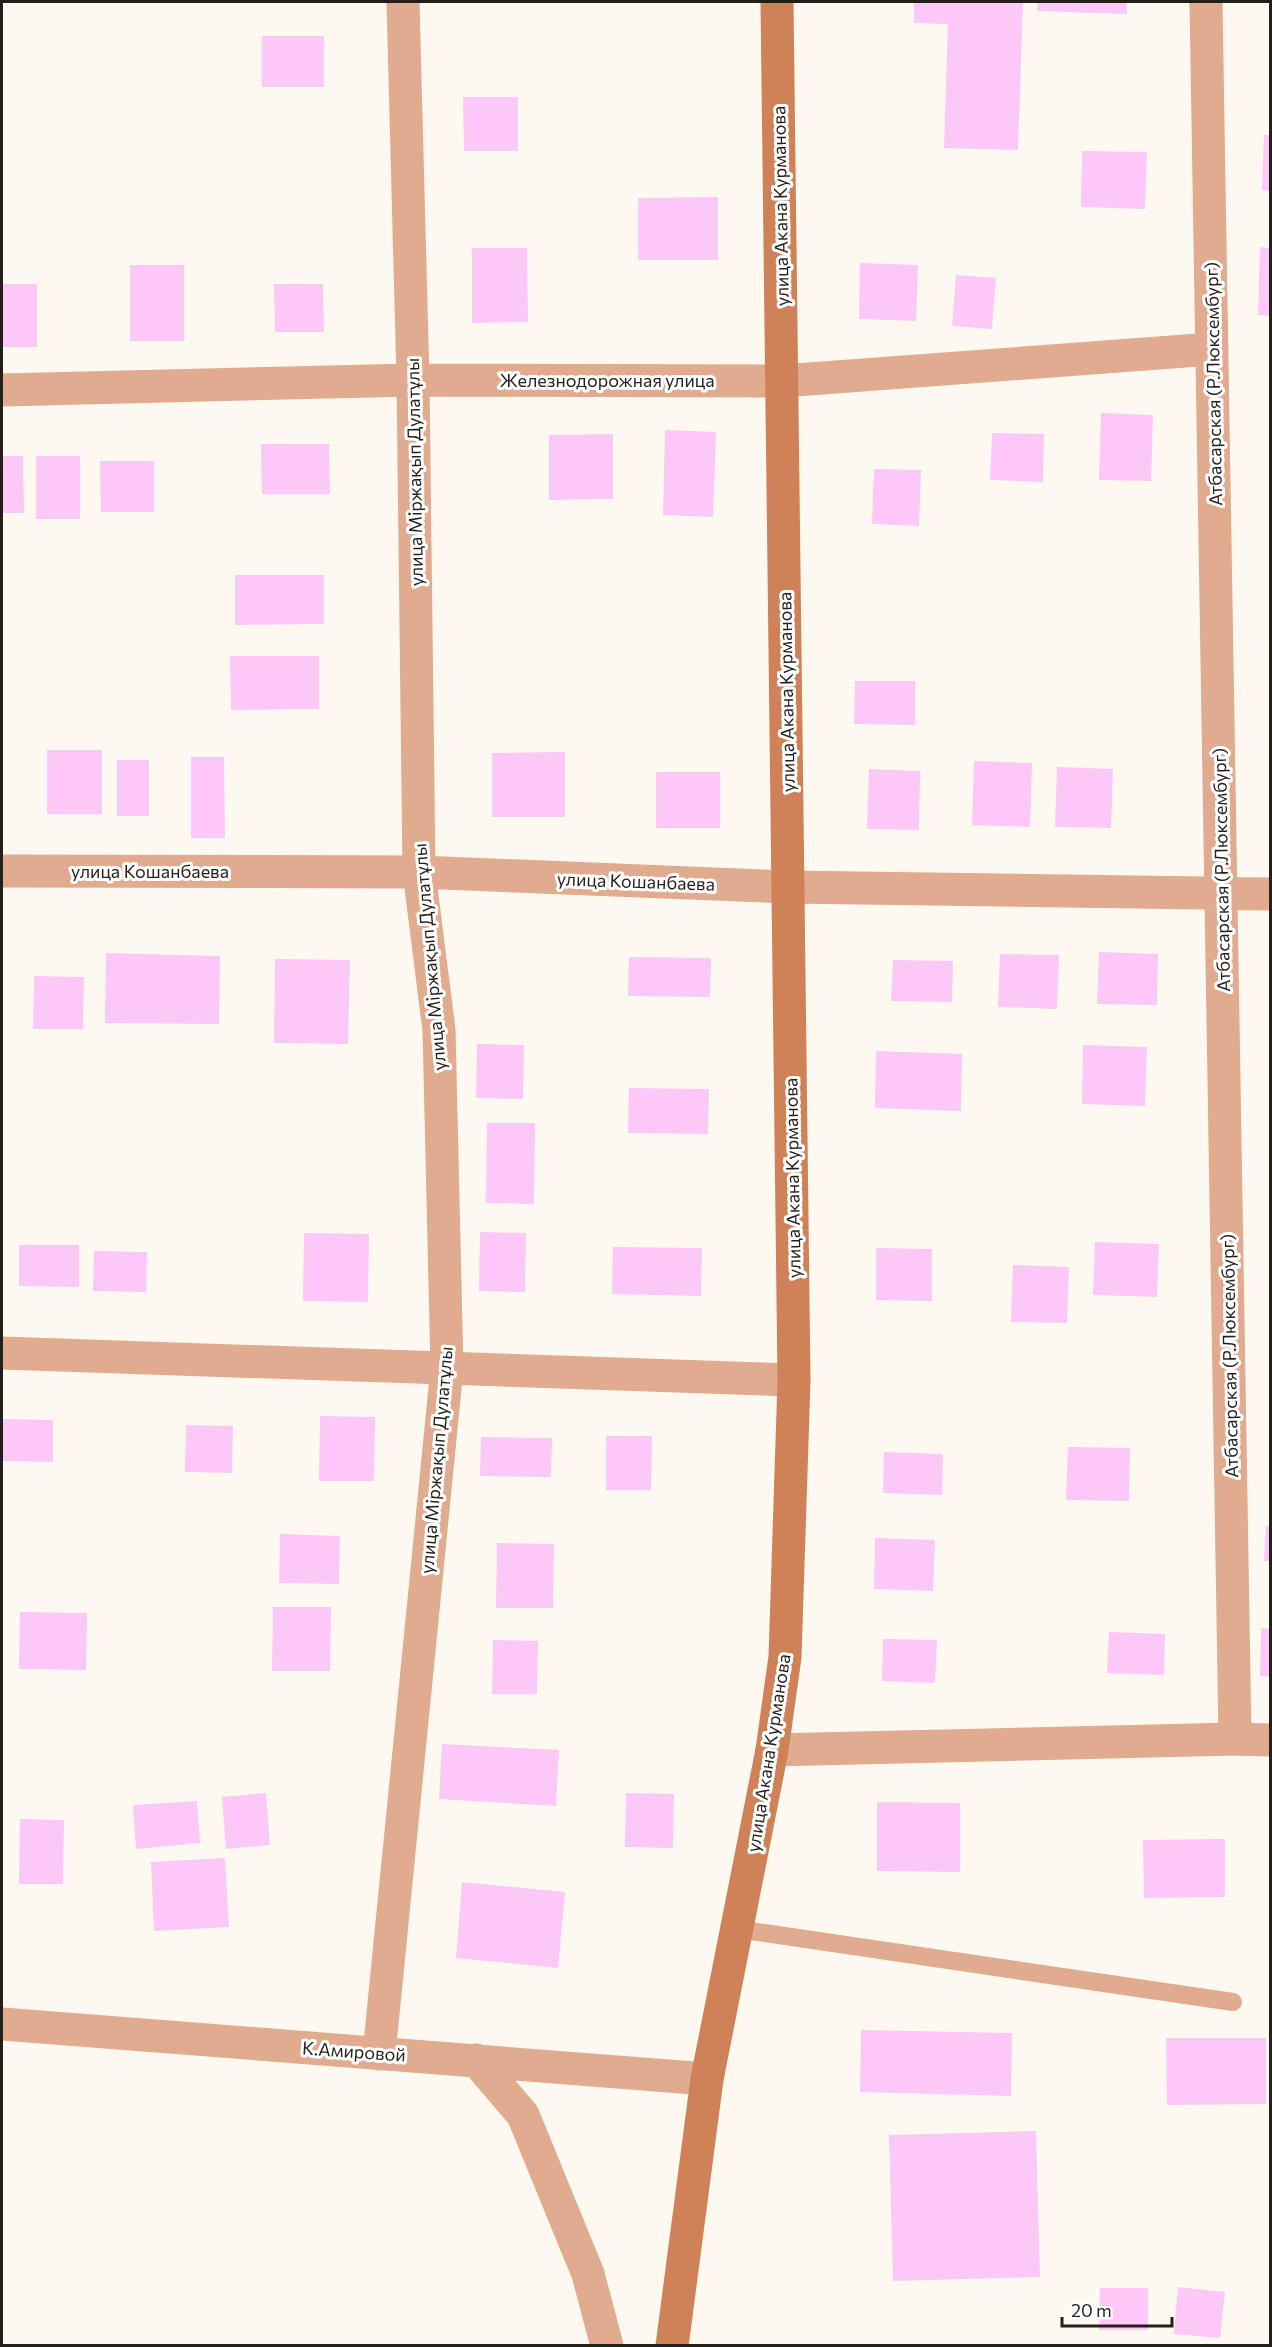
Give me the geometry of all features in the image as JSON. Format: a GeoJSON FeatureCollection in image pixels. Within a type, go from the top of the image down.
{"type":"FeatureCollection","features":[{"type":"Feature","properties":{"kind":"main road","name":"улица Акана Курманова"},"geometry":{"type":"LineString","coordinates":[[672,2346],[707,2079],[772,1749],[784,1657],[794,1380],[777,2]]}},
{"type":"Feature","properties":{"kind":"street","name":"улица Міржақып Дулатұлы"},"geometry":{"type":"LineString","coordinates":[[379,2054],[447,1368],[439,1030],[419,872],[413,380],[403,2]]}},
{"type":"Feature","properties":{"kind":"street","name":"Атбасарская (Р.Люксембург)"},"geometry":{"type":"LineString","coordinates":[[1206,2],[1235,1739]]}},
{"type":"Feature","properties":{"kind":"street","name":"Железнодорожная улица"},"geometry":{"type":"LineString","coordinates":[[2,390],[413,380],[782,381],[1212,349]]}},
{"type":"Feature","properties":{"kind":"street","name":"улица Кошанбаева"},"geometry":{"type":"LineString","coordinates":[[2,871],[419,872],[788,887],[1270,894]]}},
{"type":"Feature","properties":{"kind":"street"},"geometry":{"type":"LineString","coordinates":[[2,1353],[794,1380]]}},
{"type":"Feature","properties":{"kind":"street"},"geometry":{"type":"LineString","coordinates":[[772,1749],[1270,1740]]}},
{"type":"Feature","properties":{"kind":"street","name":"К.Амировой"},"geometry":{"type":"LineString","coordinates":[[2,2024],[707,2079]]}},
{"type":"Feature","properties":{"kind":"street"},"geometry":{"type":"LineString","coordinates":[[476,2060],[524,2115],[588,2274],[606,2346]]}},
{"type":"Feature","properties":{"kind":"lane"},"geometry":{"type":"LineString","coordinates":[[737,1929],[1233,2002]]}},
{"type":"Feature","properties":{"kind":"building"},"geometry":{"type":"Polygon","coordinates":[[[914,2],[1023,2],[1018,150],[944,148],[948,24],[914,23],[914,2]]]}},
{"type":"Feature","properties":{"kind":"building"},"geometry":{"type":"Polygon","coordinates":[[[1038,2],[1127,2],[1127,14],[1037,11],[1038,2]]]}},
{"type":"Feature","properties":{"kind":"building"},"geometry":{"type":"Polygon","coordinates":[[[262,36],[324,36],[324,87],[262,87],[262,36]]]}},
{"type":"Feature","properties":{"kind":"building"},"geometry":{"type":"Polygon","coordinates":[[[463,97],[518,97],[518,151],[464,151],[463,97]]]}},
{"type":"Feature","properties":{"kind":"building"},"geometry":{"type":"Polygon","coordinates":[[[1264,135],[1270,135],[1270,191],[1262,190],[1264,135]]]}},
{"type":"Feature","properties":{"kind":"building"},"geometry":{"type":"Polygon","coordinates":[[[1082,151],[1147,152],[1145,209],[1081,207],[1082,151]]]}},
{"type":"Feature","properties":{"kind":"building"},"geometry":{"type":"Polygon","coordinates":[[[718,197],[718,260],[638,260],[638,198],[718,197]]]}},
{"type":"Feature","properties":{"kind":"building"},"geometry":{"type":"Polygon","coordinates":[[[1260,247],[1270,248],[1270,316],[1258,315],[1260,247]]]}},
{"type":"Feature","properties":{"kind":"building"},"geometry":{"type":"Polygon","coordinates":[[[472,248],[527,248],[528,322],[472,323],[472,248]]]}},
{"type":"Feature","properties":{"kind":"building"},"geometry":{"type":"Polygon","coordinates":[[[860,263],[918,265],[916,321],[859,319],[860,263]]]}},
{"type":"Feature","properties":{"kind":"building"},"geometry":{"type":"Polygon","coordinates":[[[130,265],[184,265],[184,341],[130,341],[130,265]]]}},
{"type":"Feature","properties":{"kind":"building"},"geometry":{"type":"Polygon","coordinates":[[[956,275],[996,278],[992,329],[952,326],[956,275]]]}},
{"type":"Feature","properties":{"kind":"building"},"geometry":{"type":"Polygon","coordinates":[[[2,284],[37,284],[37,347],[2,347],[2,284]]]}},
{"type":"Feature","properties":{"kind":"building"},"geometry":{"type":"Polygon","coordinates":[[[274,284],[323,284],[324,332],[275,332],[274,284]]]}},
{"type":"Feature","properties":{"kind":"building"},"geometry":{"type":"Polygon","coordinates":[[[1101,413],[1153,415],[1151,481],[1099,480],[1101,413]]]}},
{"type":"Feature","properties":{"kind":"building"},"geometry":{"type":"Polygon","coordinates":[[[665,430],[716,432],[713,517],[663,515],[665,430]]]}},
{"type":"Feature","properties":{"kind":"building"},"geometry":{"type":"Polygon","coordinates":[[[992,433],[1044,434],[1043,482],[990,480],[992,433]]]}},
{"type":"Feature","properties":{"kind":"building"},"geometry":{"type":"Polygon","coordinates":[[[613,434],[613,499],[549,500],[549,435],[613,434]]]}},
{"type":"Feature","properties":{"kind":"building"},"geometry":{"type":"Polygon","coordinates":[[[261,444],[329,444],[330,494],[262,494],[261,444]]]}},
{"type":"Feature","properties":{"kind":"building"},"geometry":{"type":"Polygon","coordinates":[[[2,456],[23,456],[24,513],[2,513],[2,456]]]}},
{"type":"Feature","properties":{"kind":"building"},"geometry":{"type":"Polygon","coordinates":[[[36,456],[80,456],[80,519],[36,519],[36,456]]]}},
{"type":"Feature","properties":{"kind":"building"},"geometry":{"type":"Polygon","coordinates":[[[100,461],[154,461],[154,512],[101,512],[100,461]]]}},
{"type":"Feature","properties":{"kind":"building"},"geometry":{"type":"Polygon","coordinates":[[[874,469],[921,470],[919,526],[872,524],[874,469]]]}},
{"type":"Feature","properties":{"kind":"building"},"geometry":{"type":"Polygon","coordinates":[[[235,575],[324,575],[324,624],[235,625],[235,575]]]}},
{"type":"Feature","properties":{"kind":"building"},"geometry":{"type":"Polygon","coordinates":[[[230,656],[319,656],[319,709],[231,710],[230,656]]]}},
{"type":"Feature","properties":{"kind":"building"},"geometry":{"type":"Polygon","coordinates":[[[855,681],[915,681],[915,725],[854,724],[855,681]]]}},
{"type":"Feature","properties":{"kind":"building"},"geometry":{"type":"Polygon","coordinates":[[[47,750],[102,750],[102,814],[47,814],[47,750]]]}},
{"type":"Feature","properties":{"kind":"building"},"geometry":{"type":"Polygon","coordinates":[[[565,752],[565,817],[492,817],[492,753],[565,752]]]}},
{"type":"Feature","properties":{"kind":"building"},"geometry":{"type":"Polygon","coordinates":[[[191,757],[224,757],[225,838],[191,838],[191,757]]]}},
{"type":"Feature","properties":{"kind":"building"},"geometry":{"type":"Polygon","coordinates":[[[117,760],[149,760],[149,816],[117,816],[117,760]]]}},
{"type":"Feature","properties":{"kind":"building"},"geometry":{"type":"Polygon","coordinates":[[[974,761],[1032,763],[1030,827],[972,825],[974,761]]]}},
{"type":"Feature","properties":{"kind":"building"},"geometry":{"type":"Polygon","coordinates":[[[1057,767],[1113,769],[1111,828],[1055,827],[1057,767]]]}},
{"type":"Feature","properties":{"kind":"building"},"geometry":{"type":"Polygon","coordinates":[[[869,769],[920,771],[919,830],[867,829],[869,769]]]}},
{"type":"Feature","properties":{"kind":"building"},"geometry":{"type":"Polygon","coordinates":[[[656,772],[720,772],[720,828],[656,828],[656,772]]]}},
{"type":"Feature","properties":{"kind":"building"},"geometry":{"type":"Polygon","coordinates":[[[1099,952],[1158,954],[1157,1005],[1097,1004],[1099,952]]]}},
{"type":"Feature","properties":{"kind":"building"},"geometry":{"type":"Polygon","coordinates":[[[106,953],[220,956],[219,1024],[105,1023],[106,953]]]}},
{"type":"Feature","properties":{"kind":"building"},"geometry":{"type":"Polygon","coordinates":[[[1000,954],[1059,955],[1057,1009],[998,1007],[1000,954]]]}},
{"type":"Feature","properties":{"kind":"building"},"geometry":{"type":"Polygon","coordinates":[[[629,957],[711,958],[710,997],[628,996],[629,957]]]}},
{"type":"Feature","properties":{"kind":"building"},"geometry":{"type":"Polygon","coordinates":[[[275,959],[350,960],[348,1044],[274,1043],[275,959]]]}},
{"type":"Feature","properties":{"kind":"building"},"geometry":{"type":"Polygon","coordinates":[[[893,960],[953,961],[952,1002],[891,1001],[893,960]]]}},
{"type":"Feature","properties":{"kind":"building"},"geometry":{"type":"Polygon","coordinates":[[[34,976],[84,977],[83,1029],[33,1029],[34,976]]]}},
{"type":"Feature","properties":{"kind":"building"},"geometry":{"type":"Polygon","coordinates":[[[477,1044],[524,1045],[523,1099],[476,1098],[477,1044]]]}},
{"type":"Feature","properties":{"kind":"building"},"geometry":{"type":"Polygon","coordinates":[[[1083,1045],[1147,1047],[1145,1106],[1082,1104],[1083,1045]]]}},
{"type":"Feature","properties":{"kind":"building"},"geometry":{"type":"Polygon","coordinates":[[[876,1051],[962,1054],[961,1111],[875,1108],[876,1051]]]}},
{"type":"Feature","properties":{"kind":"building"},"geometry":{"type":"Polygon","coordinates":[[[629,1088],[709,1089],[708,1134],[628,1133],[629,1088]]]}},
{"type":"Feature","properties":{"kind":"building"},"geometry":{"type":"Polygon","coordinates":[[[487,1123],[535,1123],[534,1204],[486,1203],[487,1123]]]}},
{"type":"Feature","properties":{"kind":"building"},"geometry":{"type":"Polygon","coordinates":[[[480,1232],[526,1233],[525,1292],[479,1291],[480,1232]]]}},
{"type":"Feature","properties":{"kind":"building"},"geometry":{"type":"Polygon","coordinates":[[[304,1233],[369,1234],[368,1302],[303,1301],[304,1233]]]}},
{"type":"Feature","properties":{"kind":"building"},"geometry":{"type":"Polygon","coordinates":[[[1095,1242],[1159,1244],[1157,1297],[1093,1295],[1095,1242]]]}},
{"type":"Feature","properties":{"kind":"building"},"geometry":{"type":"Polygon","coordinates":[[[19,1245],[79,1245],[79,1287],[19,1286],[19,1245]]]}},
{"type":"Feature","properties":{"kind":"building"},"geometry":{"type":"Polygon","coordinates":[[[613,1247],[702,1248],[701,1296],[612,1294],[613,1247]]]}},
{"type":"Feature","properties":{"kind":"building"},"geometry":{"type":"Polygon","coordinates":[[[876,1248],[932,1249],[932,1301],[876,1300],[876,1248]]]}},
{"type":"Feature","properties":{"kind":"building"},"geometry":{"type":"Polygon","coordinates":[[[94,1251],[147,1252],[146,1292],[93,1291],[94,1251]]]}},
{"type":"Feature","properties":{"kind":"building"},"geometry":{"type":"Polygon","coordinates":[[[1013,1265],[1069,1267],[1067,1323],[1011,1322],[1013,1265]]]}},
{"type":"Feature","properties":{"kind":"building"},"geometry":{"type":"Polygon","coordinates":[[[320,1416],[375,1417],[374,1481],[319,1481],[320,1416]]]}},
{"type":"Feature","properties":{"kind":"building"},"geometry":{"type":"Polygon","coordinates":[[[2,1419],[53,1420],[53,1462],[2,1461],[2,1419]]]}},
{"type":"Feature","properties":{"kind":"building"},"geometry":{"type":"Polygon","coordinates":[[[186,1425],[233,1426],[232,1473],[185,1472],[186,1425]]]}},
{"type":"Feature","properties":{"kind":"building"},"geometry":{"type":"Polygon","coordinates":[[[606,1436],[652,1436],[651,1490],[606,1490],[606,1436]]]}},
{"type":"Feature","properties":{"kind":"building"},"geometry":{"type":"Polygon","coordinates":[[[481,1437],[552,1438],[551,1477],[480,1476],[481,1437]]]}},
{"type":"Feature","properties":{"kind":"building"},"geometry":{"type":"Polygon","coordinates":[[[1068,1447],[1130,1448],[1129,1501],[1066,1500],[1068,1447]]]}},
{"type":"Feature","properties":{"kind":"building"},"geometry":{"type":"Polygon","coordinates":[[[884,1452],[943,1454],[942,1495],[883,1493],[884,1452]]]}},
{"type":"Feature","properties":{"kind":"building"},"geometry":{"type":"Polygon","coordinates":[[[1266,1526],[1270,1526],[1270,1561],[1264,1561],[1266,1526]]]}},
{"type":"Feature","properties":{"kind":"building"},"geometry":{"type":"Polygon","coordinates":[[[280,1534],[340,1536],[339,1584],[279,1583],[280,1534]]]}},
{"type":"Feature","properties":{"kind":"building"},"geometry":{"type":"Polygon","coordinates":[[[875,1538],[935,1540],[933,1591],[874,1589],[875,1538]]]}},
{"type":"Feature","properties":{"kind":"building"},"geometry":{"type":"Polygon","coordinates":[[[497,1543],[554,1544],[553,1608],[496,1608],[497,1543]]]}},
{"type":"Feature","properties":{"kind":"building"},"geometry":{"type":"Polygon","coordinates":[[[273,1607],[331,1607],[330,1671],[272,1671],[273,1607]]]}},
{"type":"Feature","properties":{"kind":"building"},"geometry":{"type":"Polygon","coordinates":[[[20,1612],[87,1613],[86,1670],[19,1669],[20,1612]]]}},
{"type":"Feature","properties":{"kind":"building"},"geometry":{"type":"Polygon","coordinates":[[[1261,1628],[1270,1629],[1270,1677],[1260,1676],[1261,1628]]]}},
{"type":"Feature","properties":{"kind":"building"},"geometry":{"type":"Polygon","coordinates":[[[1109,1632],[1165,1634],[1164,1675],[1107,1673],[1109,1632]]]}},
{"type":"Feature","properties":{"kind":"building"},"geometry":{"type":"Polygon","coordinates":[[[883,1639],[937,1640],[935,1683],[882,1681],[883,1639]]]}},
{"type":"Feature","properties":{"kind":"building"},"geometry":{"type":"Polygon","coordinates":[[[493,1640],[538,1641],[537,1694],[492,1694],[493,1640]]]}},
{"type":"Feature","properties":{"kind":"building"},"geometry":{"type":"Polygon","coordinates":[[[442,1744],[559,1750],[556,1806],[439,1799],[442,1744]]]}},
{"type":"Feature","properties":{"kind":"building"},"geometry":{"type":"Polygon","coordinates":[[[266,1793],[270,1845],[226,1849],[222,1797],[266,1793]]]}},
{"type":"Feature","properties":{"kind":"building"},"geometry":{"type":"Polygon","coordinates":[[[626,1793],[674,1794],[673,1848],[625,1847],[626,1793]]]}},
{"type":"Feature","properties":{"kind":"building"},"geometry":{"type":"Polygon","coordinates":[[[197,1801],[200,1843],[136,1849],[133,1805],[197,1801]]]}},
{"type":"Feature","properties":{"kind":"building"},"geometry":{"type":"Polygon","coordinates":[[[877,1802],[960,1803],[960,1872],[877,1871],[877,1802]]]}},
{"type":"Feature","properties":{"kind":"building"},"geometry":{"type":"Polygon","coordinates":[[[20,1819],[64,1820],[63,1884],[19,1884],[20,1819]]]}},
{"type":"Feature","properties":{"kind":"building"},"geometry":{"type":"Polygon","coordinates":[[[1225,1839],[1225,1897],[1144,1898],[1143,1840],[1225,1839]]]}},
{"type":"Feature","properties":{"kind":"building"},"geometry":{"type":"Polygon","coordinates":[[[225,1858],[229,1927],[154,1931],[151,1862],[225,1858]]]}},
{"type":"Feature","properties":{"kind":"building"},"geometry":{"type":"Polygon","coordinates":[[[462,1882],[565,1892],[558,1968],[456,1958],[462,1882]]]}},
{"type":"Feature","properties":{"kind":"building"},"geometry":{"type":"Polygon","coordinates":[[[861,2030],[1012,2033],[1011,2096],[860,2092],[861,2030]]]}},
{"type":"Feature","properties":{"kind":"building"},"geometry":{"type":"Polygon","coordinates":[[[1166,2038],[1266,2038],[1266,2104],[1167,2105],[1166,2038]]]}},
{"type":"Feature","properties":{"kind":"building"},"geometry":{"type":"Polygon","coordinates":[[[1036,2131],[1040,2277],[893,2281],[889,2135],[1036,2131]]]}},
{"type":"Feature","properties":{"kind":"building"},"geometry":{"type":"Polygon","coordinates":[[[1178,2287],[1225,2292],[1220,2338],[1174,2334],[1178,2287]]]}},
{"type":"Feature","properties":{"kind":"building"},"geometry":{"type":"Polygon","coordinates":[[[1100,2288],[1148,2288],[1148,2330],[1099,2330],[1100,2288]]]}}]}
